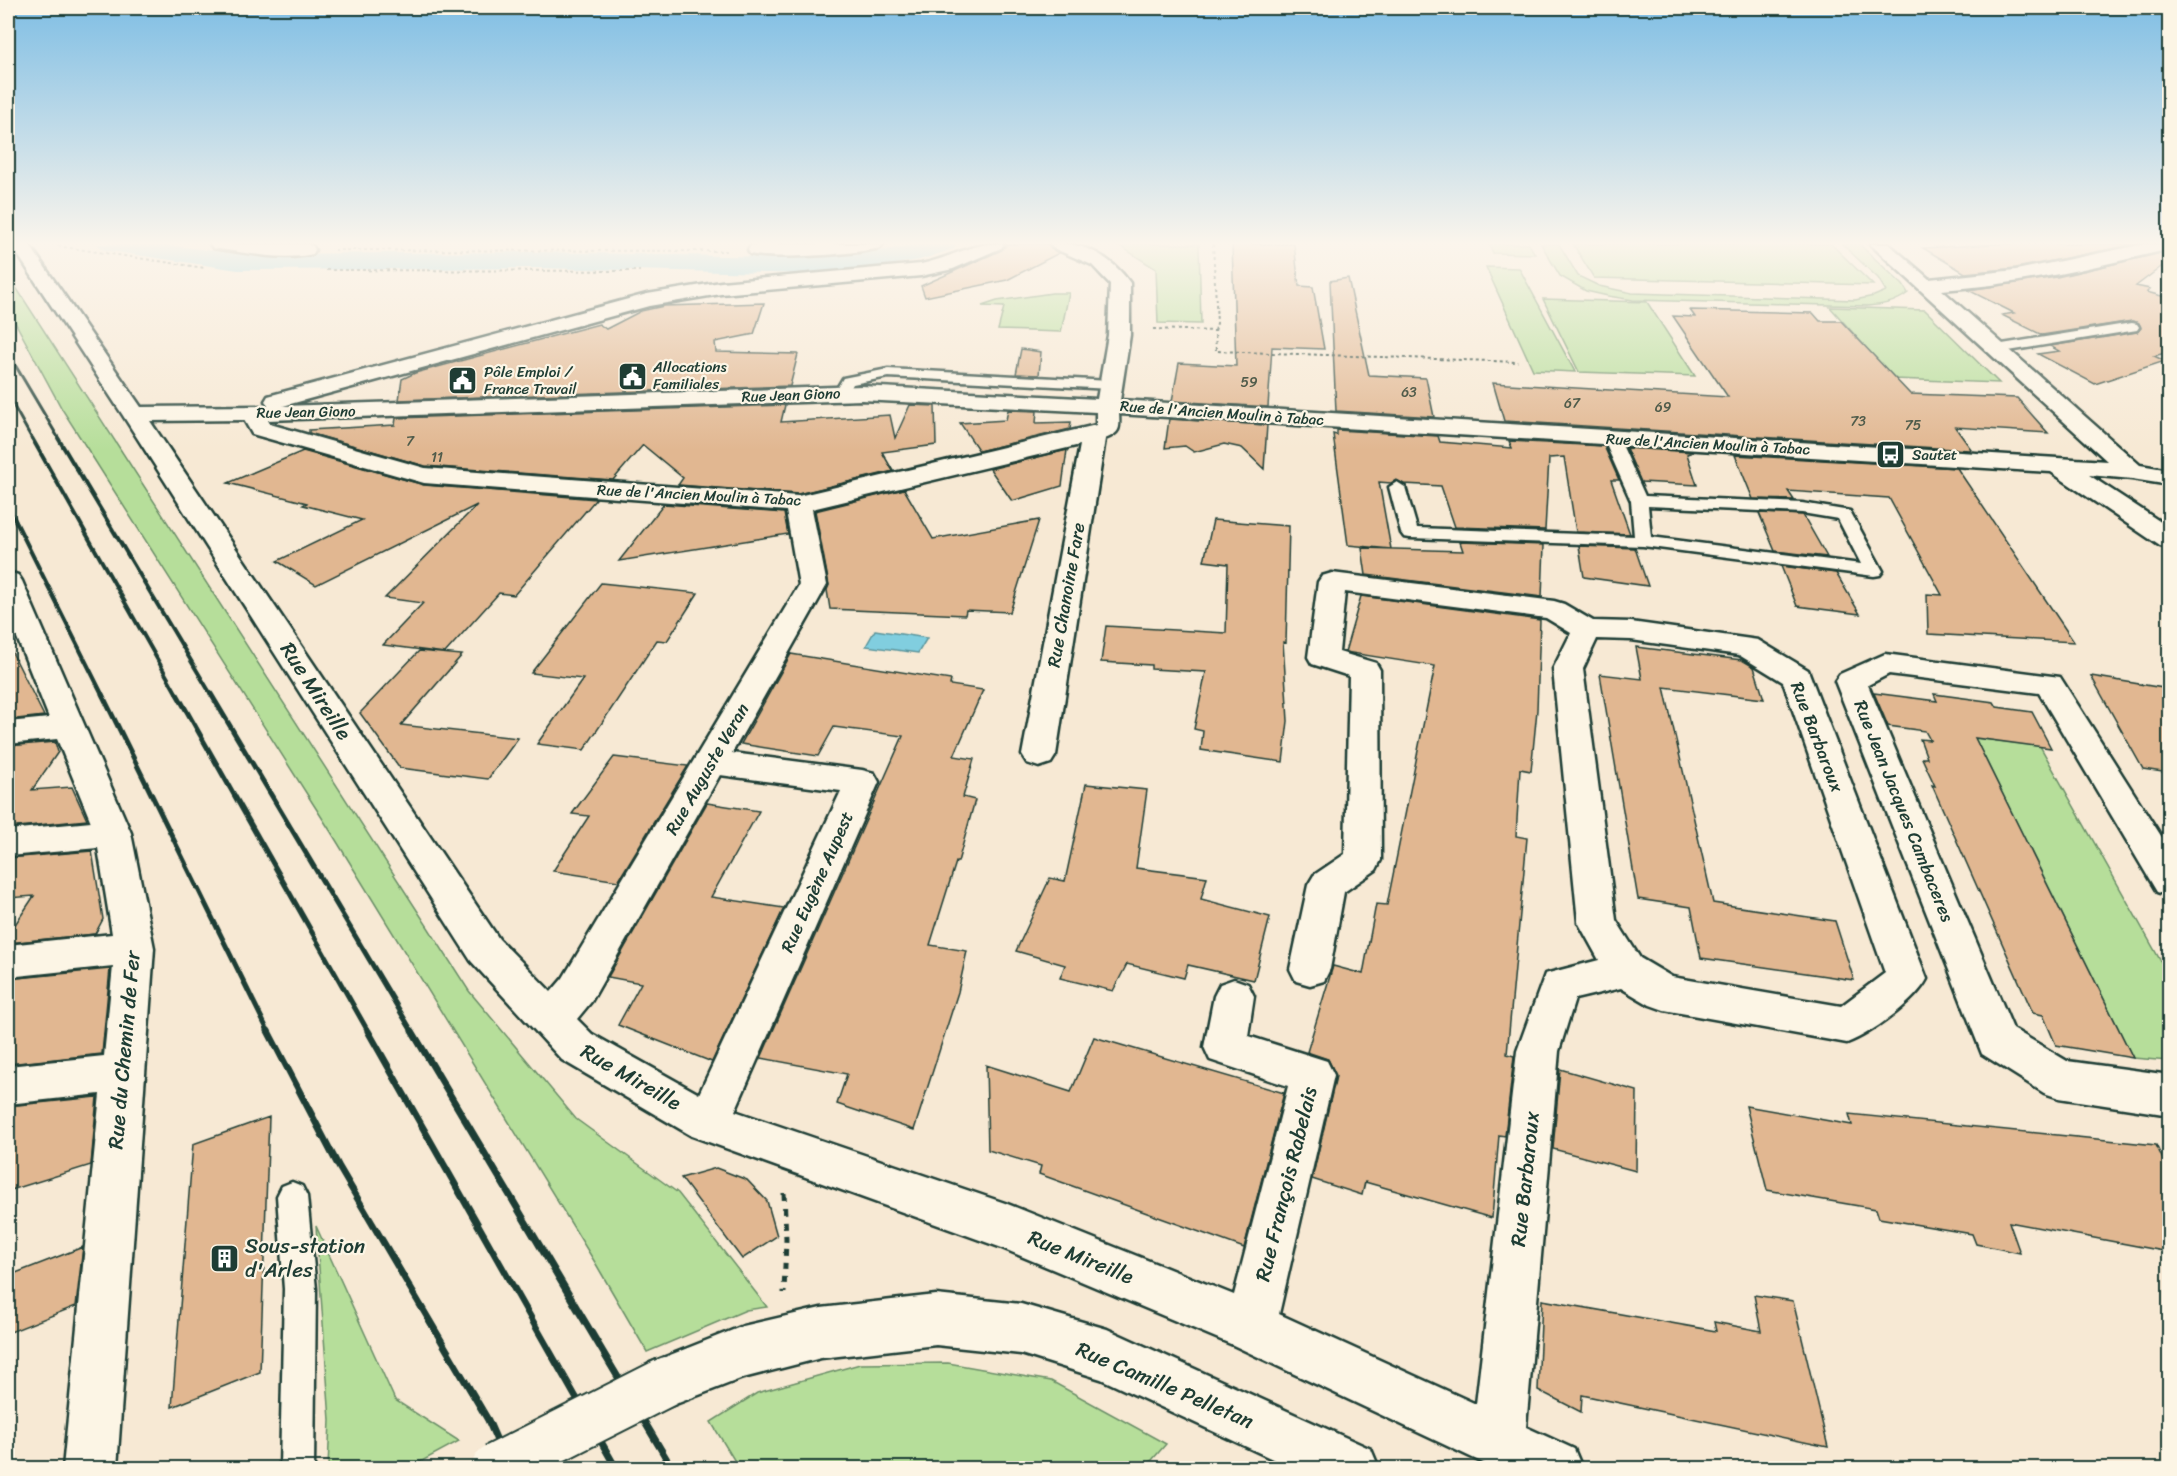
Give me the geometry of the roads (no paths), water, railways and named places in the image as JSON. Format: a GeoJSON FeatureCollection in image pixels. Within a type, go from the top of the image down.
{"type":"FeatureCollection","features":[{"type":"Feature","properties":{"kind":"street","name":"Rue Mireille"},"geometry":{"type":"LineString","coordinates":[[66,313],[485,950],[577,1047],[708,1122],[1005,1226],[1251,1327],[1555,1468]]}},
{"type":"Feature","properties":{"kind":"street"},"geometry":{"type":"LineString","coordinates":[[221,413],[272,402],[600,313]]}},
{"type":"Feature","properties":{"kind":"street"},"geometry":{"type":"LineString","coordinates":[[1109,396],[1119,313]]}},
{"type":"Feature","properties":{"kind":"street"},"geometry":{"type":"LineString","coordinates":[[1956,313],[2132,471]]}},
{"type":"Feature","properties":{"kind":"street","name":"Rue Jean Giono"},"geometry":{"type":"LineString","coordinates":[[134,414],[253,413],[841,393],[1109,396]]}},
{"type":"Feature","properties":{"kind":"street","name":"Rue de l'Ancien Moulin à Tabac"},"geometry":{"type":"LineString","coordinates":[[253,413],[260,429],[424,475],[798,504],[1094,435],[1108,429],[1109,396],[1611,438],[2057,465],[2132,471],[2169,478]]}},
{"type":"Feature","properties":{"kind":"street","name":"Rue Chanoine Fare"},"geometry":{"type":"LineString","coordinates":[[1039,755],[1094,435]]}},
{"type":"Feature","properties":{"kind":"street"},"geometry":{"type":"LineString","coordinates":[[2057,465],[2169,540]]}},
{"type":"Feature","properties":{"kind":"street","name":"Rue Auguste Veran"},"geometry":{"type":"LineString","coordinates":[[552,1020],[577,990],[813,585],[798,504]]}},
{"type":"Feature","properties":{"kind":"street","name":"Rue du Chemin de Fer"},"geometry":{"type":"LineString","coordinates":[[8,581],[22,650],[68,727],[113,833],[134,948],[90,1468]]}},
{"type":"Feature","properties":{"kind":"street"},"geometry":{"type":"LineString","coordinates":[[1310,969],[1327,885],[1363,860],[1365,670],[1323,657],[1332,582],[1554,610],[1587,630]]}},
{"type":"Feature","properties":{"kind":"street","name":"Rue Barbaroux"},"geometry":{"type":"LineString","coordinates":[[1587,630],[1631,631],[1747,647],[1797,677],[1907,979],[1847,1024],[1664,993],[1626,970],[1597,922],[1568,669],[1587,630]]}},
{"type":"Feature","properties":{"kind":"street","name":"Rue Jean Jacques Cambaceres"},"geometry":{"type":"LineString","coordinates":[[2169,882],[2049,684],[1885,664],[1851,681],[1997,1041],[2059,1079],[2169,1095]]}},
{"type":"Feature","properties":{"kind":"street"},"geometry":{"type":"LineString","coordinates":[[8,733],[68,727]]}},
{"type":"Feature","properties":{"kind":"street","name":"Rue Eugène Aupest"},"geometry":{"type":"LineString","coordinates":[[708,1122],[862,782],[711,762]]}},
{"type":"Feature","properties":{"kind":"street"},"geometry":{"type":"LineString","coordinates":[[8,843],[113,833]]}},
{"type":"Feature","properties":{"kind":"street"},"geometry":{"type":"LineString","coordinates":[[8,961],[134,948]]}},
{"type":"Feature","properties":{"kind":"street","name":"Rue Barbaroux"},"geometry":{"type":"LineString","coordinates":[[1498,1443],[1538,1051],[1559,986],[1626,970]]}},
{"type":"Feature","properties":{"kind":"street","name":"Rue François Rabelais"},"geometry":{"type":"LineString","coordinates":[[1234,996],[1225,1047],[1312,1075],[1251,1327]]}},
{"type":"Feature","properties":{"kind":"street"},"geometry":{"type":"LineString","coordinates":[[8,1085],[122,1073]]}},
{"type":"Feature","properties":{"kind":"street","name":"Rue Camille Pelletan"},"geometry":{"type":"LineString","coordinates":[[496,1468],[668,1381],[743,1352],[821,1333],[936,1320],[1022,1329],[1107,1355],[1352,1468]]}},
{"type":"Feature","properties":{"kind":"lane"},"geometry":{"type":"LineString","coordinates":[[1996,349],[2132,327]]}},
{"type":"Feature","properties":{"kind":"lane"},"geometry":{"type":"LineString","coordinates":[[1611,438],[1639,501],[1643,541]]}},
{"type":"Feature","properties":{"kind":"lane"},"geometry":{"type":"LineString","coordinates":[[1397,487],[1410,532],[1643,541],[1874,571],[1844,515],[1802,508],[1639,501]]}},
{"type":"Feature","properties":{"kind":"lane"},"geometry":{"type":"LineString","coordinates":[[292,1196],[300,1289],[297,1468]]}},
{"type":"Feature","properties":{"kind":"water"},"geometry":{"type":"Polygon","coordinates":[[[875,630],[927,638],[918,653],[866,646],[875,630]]]}},
{"type":"Feature","properties":{"kind":"railway"},"geometry":{"type":"LineString","coordinates":[[8,353],[59,439]]}},
{"type":"Feature","properties":{"kind":"railway"},"geometry":{"type":"LineString","coordinates":[[8,396],[32,439]]}},
{"type":"Feature","properties":{"kind":"railway"},"geometry":{"type":"LineString","coordinates":[[32,438],[178,696]]}},
{"type":"Feature","properties":{"kind":"railway"},"geometry":{"type":"LineString","coordinates":[[58,438],[212,696]]}},
{"type":"Feature","properties":{"kind":"railway"},"geometry":{"type":"LineString","coordinates":[[8,506],[102,694]]}},
{"type":"Feature","properties":{"kind":"railway"},"geometry":{"type":"LineString","coordinates":[[102,694],[268,1032]]}},
{"type":"Feature","properties":{"kind":"railway"},"geometry":{"type":"LineString","coordinates":[[177,694],[369,1033]]}},
{"type":"Feature","properties":{"kind":"railway"},"geometry":{"type":"LineString","coordinates":[[211,694],[413,1033]]}},
{"type":"Feature","properties":{"kind":"railway"},"geometry":{"type":"LineString","coordinates":[[368,1031],[616,1468]]}},
{"type":"Feature","properties":{"kind":"railway"},"geometry":{"type":"LineString","coordinates":[[412,1031],[672,1468]]}},
{"type":"Feature","properties":{"kind":"railway"},"geometry":{"type":"LineString","coordinates":[[268,1032],[339,1167],[488,1420],[509,1468]]}},
{"type":"Feature","properties":{"kind":"place","name":"Allocations Familiales"},"geometry":{"type":"Point","coordinates":[632,376]}},
{"type":"Feature","properties":{"kind":"place","name":"Pôle Emploi / France Travail"},"geometry":{"type":"Point","coordinates":[463,381]}},
{"type":"Feature","properties":{"kind":"place","name":"Sautet"},"geometry":{"type":"Point","coordinates":[1891,455]}},
{"type":"Feature","properties":{"kind":"place","name":"Sous-station d'Arles"},"geometry":{"type":"Point","coordinates":[224,1258]}}]}
